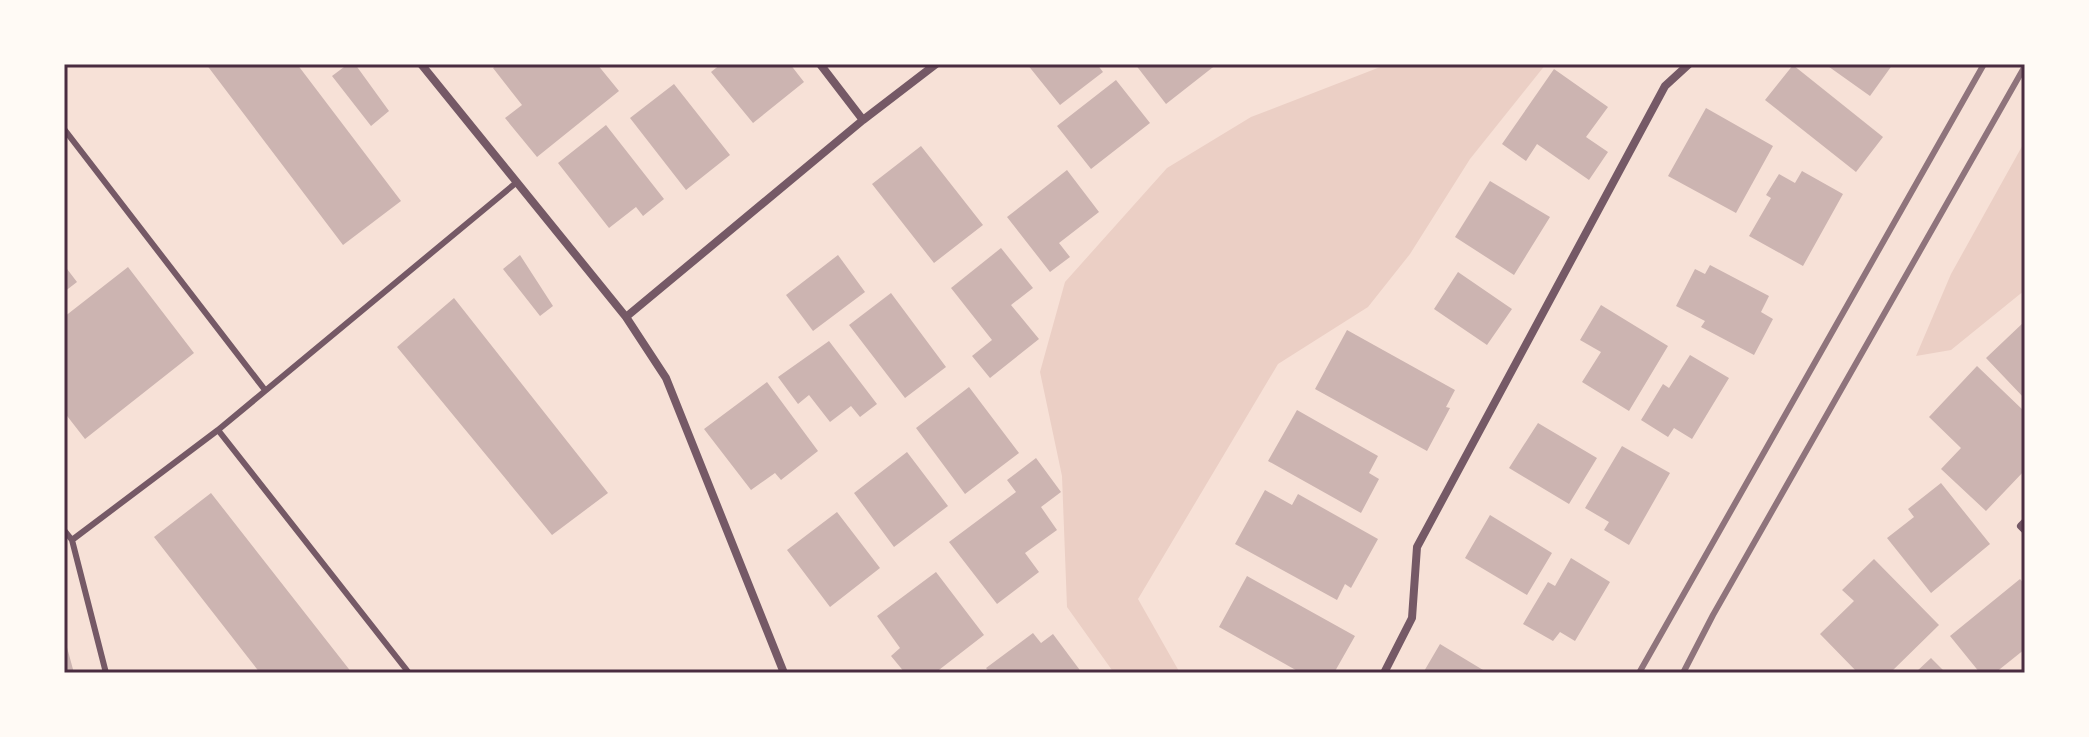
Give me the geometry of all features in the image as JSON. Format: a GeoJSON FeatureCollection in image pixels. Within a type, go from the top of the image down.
{"type":"FeatureCollection","features":[{"type":"Feature","properties":{"kind":"street"},"geometry":{"type":"LineString","coordinates":[[421,64],[626,317],[666,378],[784,673]]}},
{"type":"Feature","properties":{"kind":"street"},"geometry":{"type":"LineString","coordinates":[[820,64],[863,120]]}},
{"type":"Feature","properties":{"kind":"street"},"geometry":{"type":"LineString","coordinates":[[626,317],[863,120],[936,64]]}},
{"type":"Feature","properties":{"kind":"street"},"geometry":{"type":"LineString","coordinates":[[1384,673],[1412,618],[1417,547],[1665,86],[1689,64]]}},
{"type":"Feature","properties":{"kind":"street"},"geometry":{"type":"LineString","coordinates":[[2025,522],[2021,526],[2025,530]]}},
{"type":"Feature","properties":{"kind":"lane"},"geometry":{"type":"LineString","coordinates":[[64,129],[265,390]]}},
{"type":"Feature","properties":{"kind":"lane"},"geometry":{"type":"LineString","coordinates":[[72,540],[218,430],[517,182]]}},
{"type":"Feature","properties":{"kind":"lane"},"geometry":{"type":"LineString","coordinates":[[218,430],[409,673]]}},
{"type":"Feature","properties":{"kind":"lane"},"geometry":{"type":"LineString","coordinates":[[64,530],[72,540],[106,673]]}},
{"type":"Feature","properties":{"kind":"shaded area"},"geometry":{"type":"Polygon","coordinates":[[[1388,64],[1546,64],[1470,159],[1410,254],[1368,307],[1278,364],[1138,599],[1180,673],[1114,673],[1067,607],[1062,476],[1040,372],[1065,282],[1167,168],[1251,117],[1388,64]]]}},
{"type":"Feature","properties":{"kind":"shaded area"},"geometry":{"type":"Polygon","coordinates":[[[2025,141],[2025,290],[1951,350],[1916,356],[1951,274],[2025,141]]]}},
{"type":"Feature","properties":{"kind":"building"},"geometry":{"type":"Polygon","coordinates":[[[206,64],[297,64],[401,201],[343,245],[206,64]]]}},
{"type":"Feature","properties":{"kind":"building"},"geometry":{"type":"Polygon","coordinates":[[[348,64],[355,64],[389,111],[371,126],[332,76],[348,64]]]}},
{"type":"Feature","properties":{"kind":"building"},"geometry":{"type":"Polygon","coordinates":[[[498,64],[597,64],[619,91],[537,157],[505,118],[522,105],[493,68],[498,64]]]}},
{"type":"Feature","properties":{"kind":"building"},"geometry":{"type":"Polygon","coordinates":[[[721,64],[790,64],[804,82],[753,123],[711,72],[721,64]]]}},
{"type":"Feature","properties":{"kind":"building"},"geometry":{"type":"Polygon","coordinates":[[[1027,64],[1097,64],[1103,72],[1060,105],[1027,64]]]}},
{"type":"Feature","properties":{"kind":"building"},"geometry":{"type":"Polygon","coordinates":[[[1135,64],[1217,64],[1166,104],[1135,64]]]}},
{"type":"Feature","properties":{"kind":"building"},"geometry":{"type":"Polygon","coordinates":[[[1825,64],[1893,64],[1870,96],[1825,64]]]}},
{"type":"Feature","properties":{"kind":"building"},"geometry":{"type":"Polygon","coordinates":[[[1793,65],[1883,137],[1856,172],[1765,100],[1793,65]]]}},
{"type":"Feature","properties":{"kind":"building"},"geometry":{"type":"Polygon","coordinates":[[[1554,69],[1608,107],[1586,137],[1608,152],[1589,180],[1537,144],[1526,161],[1502,144],[1554,69]]]}},
{"type":"Feature","properties":{"kind":"building"},"geometry":{"type":"Polygon","coordinates":[[[1116,80],[1150,123],[1091,169],[1057,126],[1116,80]]]}},
{"type":"Feature","properties":{"kind":"building"},"geometry":{"type":"Polygon","coordinates":[[[674,84],[730,155],[686,190],[630,118],[674,84]]]}},
{"type":"Feature","properties":{"kind":"building"},"geometry":{"type":"Polygon","coordinates":[[[1706,108],[1773,146],[1736,213],[1668,176],[1706,108]]]}},
{"type":"Feature","properties":{"kind":"building"},"geometry":{"type":"Polygon","coordinates":[[[606,125],[664,199],[643,216],[636,207],[609,228],[558,163],[606,125]]]}},
{"type":"Feature","properties":{"kind":"building"},"geometry":{"type":"Polygon","coordinates":[[[921,146],[983,225],[934,263],[872,184],[921,146]]]}},
{"type":"Feature","properties":{"kind":"building"},"geometry":{"type":"Polygon","coordinates":[[[1067,170],[1099,212],[1059,243],[1070,257],[1050,272],[1007,217],[1067,170]]]}},
{"type":"Feature","properties":{"kind":"building"},"geometry":{"type":"Polygon","coordinates":[[[1802,171],[1843,194],[1803,266],[1749,236],[1771,198],[1766,195],[1779,174],[1795,183],[1802,171]]]}},
{"type":"Feature","properties":{"kind":"building"},"geometry":{"type":"Polygon","coordinates":[[[1490,181],[1550,217],[1514,275],[1455,237],[1490,181]]]}},
{"type":"Feature","properties":{"kind":"building"},"geometry":{"type":"Polygon","coordinates":[[[1001,248],[1033,288],[1011,305],[1039,339],[990,378],[972,356],[992,340],[951,288],[1001,248]]]}},
{"type":"Feature","properties":{"kind":"building"},"geometry":{"type":"Polygon","coordinates":[[[520,255],[553,306],[540,316],[503,269],[520,255]]]}},
{"type":"Feature","properties":{"kind":"building"},"geometry":{"type":"Polygon","coordinates":[[[838,255],[865,292],[813,331],[786,295],[838,255]]]}},
{"type":"Feature","properties":{"kind":"building"},"geometry":{"type":"Polygon","coordinates":[[[64,265],[77,282],[64,292],[64,265]]]}},
{"type":"Feature","properties":{"kind":"building"},"geometry":{"type":"Polygon","coordinates":[[[1710,265],[1769,296],[1761,312],[1773,319],[1754,355],[1701,327],[1705,321],[1676,306],[1695,269],[1705,274],[1710,265]]]}},
{"type":"Feature","properties":{"kind":"building"},"geometry":{"type":"Polygon","coordinates":[[[128,267],[194,353],[85,439],[64,412],[64,317],[128,267]]]}},
{"type":"Feature","properties":{"kind":"building"},"geometry":{"type":"Polygon","coordinates":[[[1458,272],[1512,309],[1487,345],[1434,309],[1458,272]]]}},
{"type":"Feature","properties":{"kind":"building"},"geometry":{"type":"Polygon","coordinates":[[[891,293],[946,367],[905,398],[849,325],[891,293]]]}},
{"type":"Feature","properties":{"kind":"building"},"geometry":{"type":"Polygon","coordinates":[[[454,298],[608,493],[552,535],[397,347],[454,298]]]}},
{"type":"Feature","properties":{"kind":"building"},"geometry":{"type":"Polygon","coordinates":[[[1601,305],[1668,346],[1629,411],[1582,382],[1601,352],[1580,340],[1601,305]]]}},
{"type":"Feature","properties":{"kind":"building"},"geometry":{"type":"Polygon","coordinates":[[[2025,321],[2025,399],[1986,358],[2025,321]]]}},
{"type":"Feature","properties":{"kind":"building"},"geometry":{"type":"Polygon","coordinates":[[[1347,330],[1455,390],[1446,407],[1450,408],[1427,451],[1315,389],[1347,330]]]}},
{"type":"Feature","properties":{"kind":"building"},"geometry":{"type":"Polygon","coordinates":[[[829,341],[877,404],[860,417],[851,406],[830,422],[809,395],[798,404],[778,377],[829,341]]]}},
{"type":"Feature","properties":{"kind":"building"},"geometry":{"type":"Polygon","coordinates":[[[1690,355],[1729,378],[1692,439],[1674,428],[1668,437],[1641,420],[1663,384],[1669,388],[1690,355]]]}},
{"type":"Feature","properties":{"kind":"building"},"geometry":{"type":"Polygon","coordinates":[[[1977,366],[2025,412],[2025,470],[1986,511],[1941,469],[1961,448],[1929,417],[1977,366]]]}},
{"type":"Feature","properties":{"kind":"building"},"geometry":{"type":"Polygon","coordinates":[[[767,382],[818,451],[781,480],[775,473],[751,490],[704,429],[767,382]]]}},
{"type":"Feature","properties":{"kind":"building"},"geometry":{"type":"Polygon","coordinates":[[[969,387],[1019,453],[965,494],[916,428],[969,387]]]}},
{"type":"Feature","properties":{"kind":"building"},"geometry":{"type":"Polygon","coordinates":[[[1297,410],[1378,456],[1369,473],[1379,479],[1361,513],[1268,461],[1297,410]]]}},
{"type":"Feature","properties":{"kind":"building"},"geometry":{"type":"Polygon","coordinates":[[[1538,423],[1597,458],[1569,504],[1509,468],[1538,423]]]}},
{"type":"Feature","properties":{"kind":"building"},"geometry":{"type":"Polygon","coordinates":[[[1622,446],[1670,473],[1629,545],[1604,530],[1609,522],[1585,508],[1622,446]]]}},
{"type":"Feature","properties":{"kind":"building"},"geometry":{"type":"Polygon","coordinates":[[[907,452],[948,506],[894,547],[854,493],[907,452]]]}},
{"type":"Feature","properties":{"kind":"building"},"geometry":{"type":"Polygon","coordinates":[[[1036,458],[1061,492],[1041,507],[1057,530],[1025,553],[1039,572],[997,604],[949,542],[1016,492],[1007,480],[1036,458]]]}},
{"type":"Feature","properties":{"kind":"building"},"geometry":{"type":"Polygon","coordinates":[[[1941,483],[1990,544],[1931,593],[1887,538],[1914,517],[1908,509],[1941,483]]]}},
{"type":"Feature","properties":{"kind":"building"},"geometry":{"type":"Polygon","coordinates":[[[1265,490],[1292,505],[1298,494],[1378,539],[1351,588],[1345,584],[1337,600],[1235,544],[1265,490]]]}},
{"type":"Feature","properties":{"kind":"building"},"geometry":{"type":"Polygon","coordinates":[[[211,493],[352,673],[260,673],[154,537],[211,493]]]}},
{"type":"Feature","properties":{"kind":"building"},"geometry":{"type":"Polygon","coordinates":[[[837,512],[880,568],[830,607],[787,550],[837,512]]]}},
{"type":"Feature","properties":{"kind":"building"},"geometry":{"type":"Polygon","coordinates":[[[1490,515],[1552,553],[1527,595],[1465,558],[1490,515]]]}},
{"type":"Feature","properties":{"kind":"building"},"geometry":{"type":"Polygon","coordinates":[[[1571,558],[1610,582],[1575,641],[1560,632],[1553,641],[1523,624],[1548,582],[1555,586],[1571,558]]]}},
{"type":"Feature","properties":{"kind":"building"},"geometry":{"type":"Polygon","coordinates":[[[1874,559],[1939,625],[1890,673],[1858,673],[1820,634],[1854,601],[1842,590],[1874,559]]]}},
{"type":"Feature","properties":{"kind":"building"},"geometry":{"type":"Polygon","coordinates":[[[936,572],[984,635],[935,673],[905,673],[891,656],[900,648],[877,616],[936,572]]]}},
{"type":"Feature","properties":{"kind":"building"},"geometry":{"type":"Polygon","coordinates":[[[1247,576],[1355,636],[1334,673],[1301,673],[1219,627],[1247,576]]]}},
{"type":"Feature","properties":{"kind":"building"},"geometry":{"type":"Polygon","coordinates":[[[2020,579],[2025,585],[2025,649],[1995,673],[1980,673],[1950,636],[2020,579]]]}},
{"type":"Feature","properties":{"kind":"building"},"geometry":{"type":"Polygon","coordinates":[[[1033,633],[1041,643],[1053,634],[1082,673],[990,673],[986,668],[1033,633]]]}},
{"type":"Feature","properties":{"kind":"building"},"geometry":{"type":"Polygon","coordinates":[[[65,640],[74,673],[64,673],[65,640]]]}},
{"type":"Feature","properties":{"kind":"building"},"geometry":{"type":"Polygon","coordinates":[[[1440,644],[1488,673],[1423,673],[1440,644]]]}},
{"type":"Feature","properties":{"kind":"building"},"geometry":{"type":"Polygon","coordinates":[[[1931,658],[1946,673],[1915,673],[1931,658]]]}},
{"type":"Feature","properties":{"kind":"railway"},"geometry":{"type":"LineString","coordinates":[[1639,673],[1984,64]]}},
{"type":"Feature","properties":{"kind":"railway"},"geometry":{"type":"LineString","coordinates":[[1683,673],[2025,66]]}}]}
